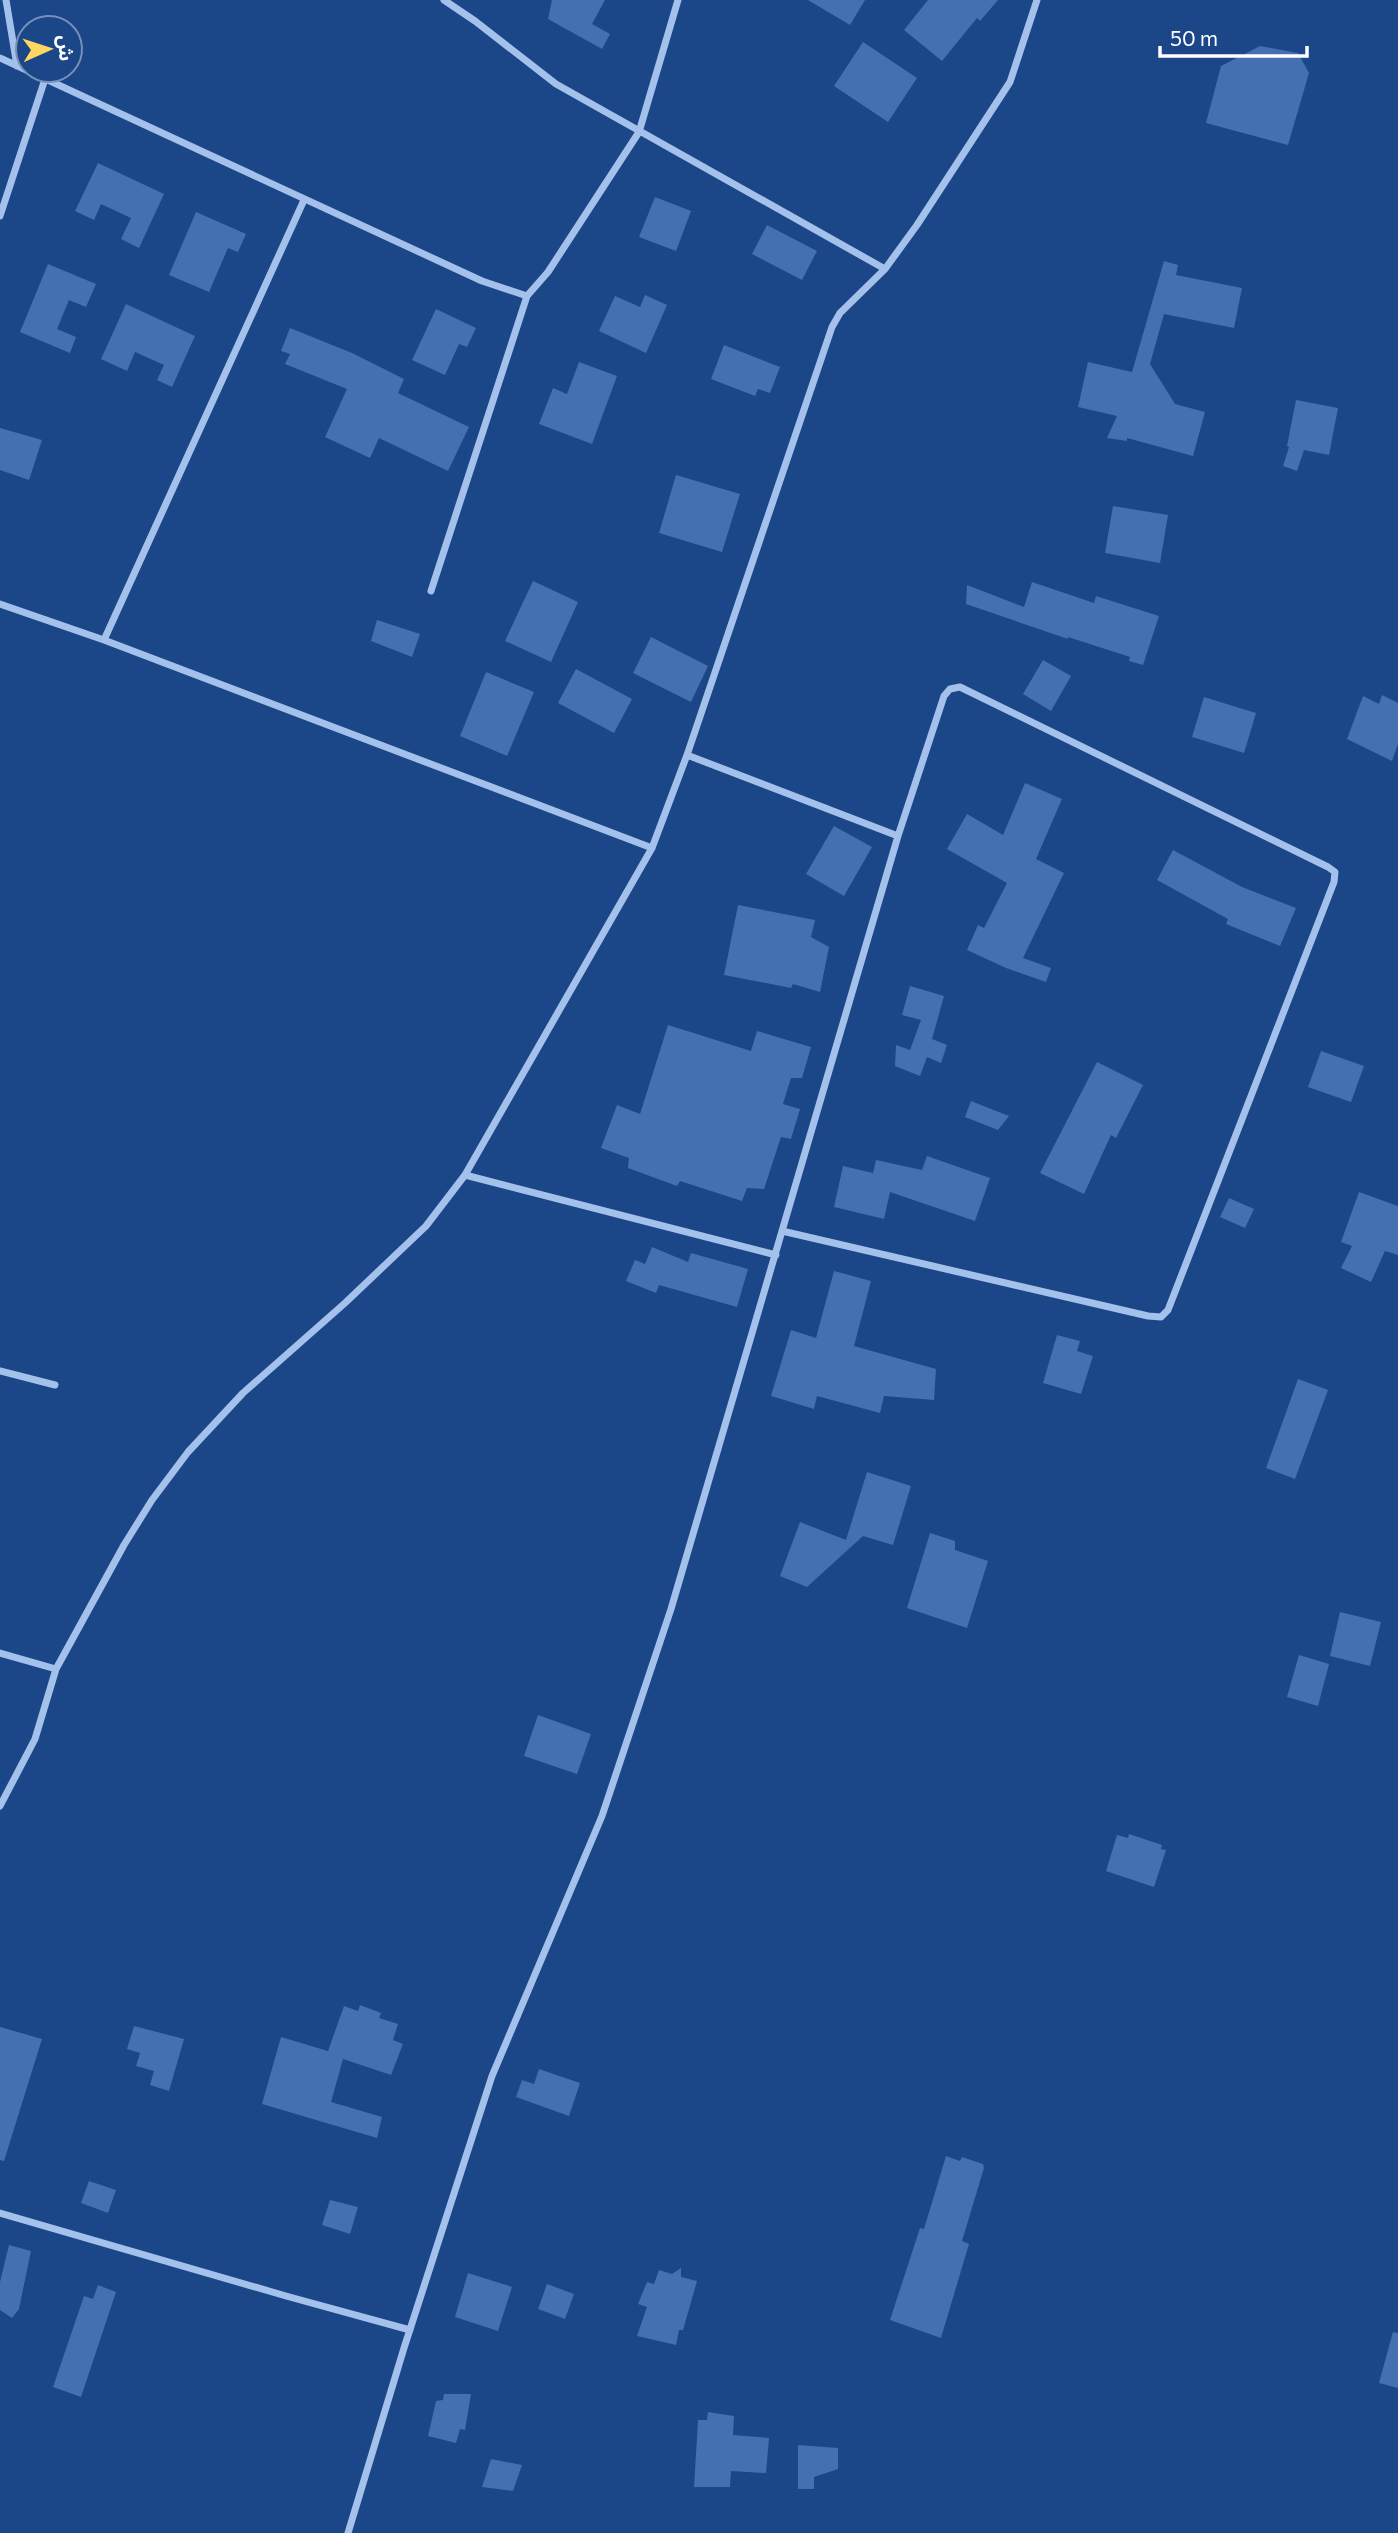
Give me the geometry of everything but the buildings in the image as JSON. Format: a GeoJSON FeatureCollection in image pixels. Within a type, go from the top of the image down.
{"type":"FeatureCollection","features":[{"type":"Feature","properties":{"kind":"street"},"geometry":{"type":"LineString","coordinates":[[6,0],[14,48]]}},
{"type":"Feature","properties":{"kind":"street"},"geometry":{"type":"LineString","coordinates":[[444,0],[556,85],[885,269]]}},
{"type":"Feature","properties":{"kind":"street"},"geometry":{"type":"LineString","coordinates":[[431,591],[527,296],[548,272],[639,132],[678,0]]}},
{"type":"Feature","properties":{"kind":"street"},"geometry":{"type":"LineString","coordinates":[[0,1806],[35,1739],[57,1670],[124,1545],[152,1500],[188,1452],[243,1393],[345,1303],[426,1226],[465,1175],[653,848],[832,327],[840,313],[885,269],[917,225],[1010,82],[1037,0]]}},
{"type":"Feature","properties":{"kind":"street"},"geometry":{"type":"LineString","coordinates":[[0,216],[43,84]]}},
{"type":"Feature","properties":{"kind":"street"},"geometry":{"type":"LineString","coordinates":[[56,84],[482,281],[527,296]]}},
{"type":"Feature","properties":{"kind":"street"},"geometry":{"type":"LineString","coordinates":[[104,640],[304,200]]}},
{"type":"Feature","properties":{"kind":"street"},"geometry":{"type":"LineString","coordinates":[[0,604],[104,640],[653,848]]}},
{"type":"Feature","properties":{"kind":"street"},"geometry":{"type":"LineString","coordinates":[[348,2533],[492,2076],[602,1816],[671,1609],[776,1255],[782,1231],[898,836],[944,696],[950,688],[960,687],[1328,867],[1335,873],[1334,882],[1168,1310],[1161,1317],[782,1231]]}},
{"type":"Feature","properties":{"kind":"street"},"geometry":{"type":"LineString","coordinates":[[687,755],[898,836]]}},
{"type":"Feature","properties":{"kind":"street"},"geometry":{"type":"LineString","coordinates":[[465,1175],[776,1255]]}},
{"type":"Feature","properties":{"kind":"street"},"geometry":{"type":"LineString","coordinates":[[0,1371],[55,1385]]}},
{"type":"Feature","properties":{"kind":"street"},"geometry":{"type":"LineString","coordinates":[[0,1653],[57,1670]]}},
{"type":"Feature","properties":{"kind":"street"},"geometry":{"type":"LineString","coordinates":[[0,2213],[410,2330]]}}]}
